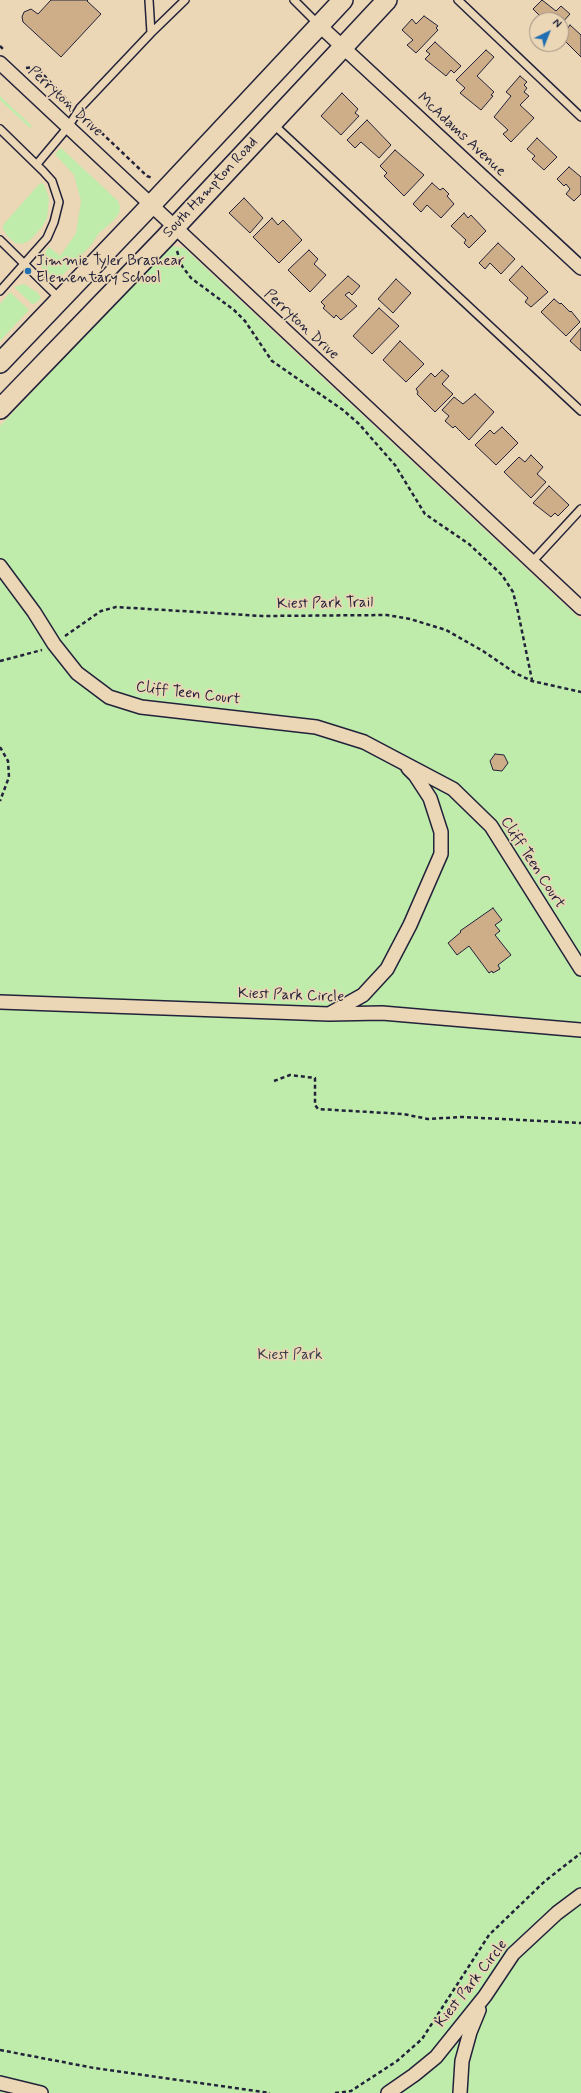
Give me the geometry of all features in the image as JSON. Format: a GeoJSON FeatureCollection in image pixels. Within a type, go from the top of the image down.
{"type":"FeatureCollection","features":[{"type":"Feature","properties":{"kind":"main road"},"geometry":{"type":"LineString","coordinates":[[0,363],[151,206],[342,0]]}},
{"type":"Feature","properties":{"kind":"main road","name":"South Hampton Road"},"geometry":{"type":"LineString","coordinates":[[0,409],[175,228],[387,0]]}},
{"type":"Feature","properties":{"kind":"street","name":"McAdams Avenue"},"geometry":{"type":"LineString","coordinates":[[319,25],[581,268]]}},
{"type":"Feature","properties":{"kind":"street","name":"Perryton Drive"},"geometry":{"type":"LineString","coordinates":[[0,63],[531,563],[581,608]]}},
{"type":"Feature","properties":{"kind":"street","name":"Cliff Teen Court"},"geometry":{"type":"LineString","coordinates":[[0,566],[34,612],[54,644],[77,673],[109,697],[141,707],[316,727],[364,742],[453,789],[491,826],[581,969]]}},
{"type":"Feature","properties":{"kind":"street","name":"Cliff Teen Court"},"geometry":{"type":"LineString","coordinates":[[329,1014],[363,995],[387,969],[410,925],[442,854],[441,832],[430,798],[415,775],[403,763]]}},
{"type":"Feature","properties":{"kind":"street","name":"Kiest Park Circle"},"geometry":{"type":"LineString","coordinates":[[0,1002],[329,1014],[382,1013],[581,1030]]}},
{"type":"Feature","properties":{"kind":"street","name":"Kiest Park Circle"},"geometry":{"type":"LineString","coordinates":[[388,2093],[436,2057],[485,1996],[513,1954],[557,1913],[581,1895]]}},
{"type":"Feature","properties":{"kind":"street"},"geometry":{"type":"LineString","coordinates":[[460,2093],[464,2054],[470,2032],[485,1996]]}},
{"type":"Feature","properties":{"kind":"street"},"geometry":{"type":"LineString","coordinates":[[0,2083],[41,2093]]}},
{"type":"Feature","properties":{"kind":"lane"},"geometry":{"type":"LineString","coordinates":[[149,0],[151,33]]}},
{"type":"Feature","properties":{"kind":"lane"},"geometry":{"type":"LineString","coordinates":[[37,164],[68,127],[80,108],[151,33],[185,0]]}},
{"type":"Feature","properties":{"kind":"lane"},"geometry":{"type":"LineString","coordinates":[[294,0],[319,25]]}},
{"type":"Feature","properties":{"kind":"lane"},"geometry":{"type":"LineString","coordinates":[[458,0],[581,117]]}},
{"type":"Feature","properties":{"kind":"lane"},"geometry":{"type":"LineString","coordinates":[[272,124],[581,411]]}},
{"type":"Feature","properties":{"kind":"lane"},"geometry":{"type":"LineString","coordinates":[[0,129],[37,164],[52,181],[59,202],[54,222],[47,238],[0,291]]}},
{"type":"Feature","properties":{"kind":"lane"},"geometry":{"type":"LineString","coordinates":[[0,240],[60,300]]}},
{"type":"Feature","properties":{"kind":"lane"},"geometry":{"type":"LineString","coordinates":[[531,563],[581,509]]}},
{"type":"Feature","properties":{"kind":"path"},"geometry":{"type":"LineString","coordinates":[[175,248],[182,266],[191,278],[234,310],[245,321],[272,361],[343,410],[359,424],[395,465],[425,514],[469,544],[502,575],[513,592],[532,681]]}},
{"type":"Feature","properties":{"kind":"path","name":"Kiest Park Trail"},"geometry":{"type":"LineString","coordinates":[[62,638],[101,611],[116,607],[262,616],[387,615],[410,619],[446,630],[483,651],[515,673],[532,681],[581,692]]}},
{"type":"Feature","properties":{"kind":"path"},"geometry":{"type":"LineString","coordinates":[[0,661],[44,650]]}},
{"type":"Feature","properties":{"kind":"path"},"geometry":{"type":"LineString","coordinates":[[0,747],[8,762],[9,777],[0,801]]}},
{"type":"Feature","properties":{"kind":"path"},"geometry":{"type":"LineString","coordinates":[[274,1081],[290,1075],[315,1078],[315,1105],[318,1109],[404,1114],[428,1119],[462,1117],[581,1123]]}},
{"type":"Feature","properties":{"kind":"path"},"geometry":{"type":"LineString","coordinates":[[335,2093],[351,2091],[397,2061],[422,2039],[490,1935],[545,1880],[581,1853]]}},
{"type":"Feature","properties":{"kind":"path"},"geometry":{"type":"LineString","coordinates":[[0,2050],[94,2068],[270,2093]]}},
{"type":"Feature","properties":{"kind":"green space"},"geometry":{"type":"Polygon","coordinates":[[[0,96],[32,126],[30,128],[0,100],[0,96]]]}},
{"type":"Feature","properties":{"kind":"green space"},"geometry":{"type":"Polygon","coordinates":[[[61,148],[118,201],[120,207],[119,213],[114,220],[98,234],[92,244],[58,280],[53,279],[42,268],[43,255],[49,247],[60,256],[68,245],[76,233],[81,201],[74,175],[55,154],[61,148]]]}},
{"type":"Feature","properties":{"kind":"green space"},"geometry":{"type":"Polygon","coordinates":[[[40,183],[44,184],[49,198],[47,218],[42,227],[29,241],[22,244],[15,243],[7,236],[3,229],[3,225],[40,183]]]}},
{"type":"Feature","properties":{"kind":"green space","name":"Kiest Park"},"geometry":{"type":"Polygon","coordinates":[[[170,246],[184,248],[581,620],[581,2093],[0,2093],[0,426],[170,246]]]}},
{"type":"Feature","properties":{"kind":"green space"},"geometry":{"type":"Polygon","coordinates":[[[24,284],[38,293],[41,298],[36,303],[32,304],[14,287],[24,284]]]}},
{"type":"Feature","properties":{"kind":"green space"},"geometry":{"type":"Polygon","coordinates":[[[10,292],[29,310],[0,341],[0,304],[10,292]]]}},
{"type":"Feature","properties":{"kind":"building"},"geometry":{"type":"Polygon","coordinates":[[[51,0],[88,0],[87,1],[101,14],[61,57],[23,22],[22,17],[24,12],[31,9],[38,14],[51,0]]]}},
{"type":"Feature","properties":{"kind":"building"},"geometry":{"type":"Polygon","coordinates":[[[542,0],[556,11],[561,6],[568,12],[536,12],[533,9],[542,0]]]}},
{"type":"Feature","properties":{"kind":"building"},"geometry":{"type":"Polygon","coordinates":[[[424,16],[438,26],[436,28],[438,30],[416,53],[407,45],[413,40],[402,30],[412,19],[416,24],[424,16]]]}},
{"type":"Feature","properties":{"kind":"building"},"geometry":{"type":"Polygon","coordinates":[[[570,25],[581,35],[581,57],[569,45],[570,25]]]}},
{"type":"Feature","properties":{"kind":"building"},"geometry":{"type":"Polygon","coordinates":[[[435,42],[461,66],[454,73],[451,70],[446,76],[425,59],[430,54],[426,51],[435,42]]]}},
{"type":"Feature","properties":{"kind":"building"},"geometry":{"type":"Polygon","coordinates":[[[486,50],[494,57],[477,76],[494,92],[491,95],[493,96],[481,110],[460,93],[465,88],[456,80],[486,50]]]}},
{"type":"Feature","properties":{"kind":"building"},"geometry":{"type":"Polygon","coordinates":[[[520,76],[527,82],[524,85],[527,88],[524,92],[529,96],[520,105],[534,118],[511,142],[503,134],[508,130],[494,117],[511,96],[506,92],[520,76]]]}},
{"type":"Feature","properties":{"kind":"building"},"geometry":{"type":"Polygon","coordinates":[[[342,93],[358,109],[355,113],[359,116],[341,135],[321,116],[342,93]]]}},
{"type":"Feature","properties":{"kind":"building"},"geometry":{"type":"Polygon","coordinates":[[[367,120],[391,145],[379,158],[361,142],[355,148],[347,140],[367,120]]]}},
{"type":"Feature","properties":{"kind":"building"},"geometry":{"type":"Polygon","coordinates":[[[537,138],[557,157],[544,170],[532,159],[535,156],[527,149],[537,138]]]}},
{"type":"Feature","properties":{"kind":"building"},"geometry":{"type":"Polygon","coordinates":[[[395,150],[424,175],[404,196],[384,176],[387,173],[380,166],[395,150]]]}},
{"type":"Feature","properties":{"kind":"building"},"geometry":{"type":"Polygon","coordinates":[[[569,167],[581,177],[581,194],[574,201],[566,194],[570,189],[566,184],[564,186],[557,179],[569,167]]]}},
{"type":"Feature","properties":{"kind":"building"},"geometry":{"type":"Polygon","coordinates":[[[432,183],[440,190],[443,188],[449,194],[447,196],[454,204],[441,218],[427,205],[421,212],[413,204],[432,183]]]}},
{"type":"Feature","properties":{"kind":"building"},"geometry":{"type":"Polygon","coordinates":[[[244,198],[263,218],[250,233],[229,213],[244,198]]]}},
{"type":"Feature","properties":{"kind":"building"},"geometry":{"type":"Polygon","coordinates":[[[464,213],[468,218],[471,215],[486,231],[469,248],[464,243],[466,240],[451,226],[464,213]]]}},
{"type":"Feature","properties":{"kind":"building"},"geometry":{"type":"Polygon","coordinates":[[[272,218],[278,225],[283,220],[302,240],[279,263],[253,237],[272,218]]]}},
{"type":"Feature","properties":{"kind":"building"},"geometry":{"type":"Polygon","coordinates":[[[498,243],[515,259],[501,274],[490,263],[485,269],[479,263],[498,243]]]}},
{"type":"Feature","properties":{"kind":"building"},"geometry":{"type":"Polygon","coordinates":[[[309,250],[318,259],[314,264],[326,275],[310,292],[288,270],[309,250]]]}},
{"type":"Feature","properties":{"kind":"building"},"geometry":{"type":"Polygon","coordinates":[[[522,266],[548,292],[531,307],[525,302],[528,298],[509,280],[522,266]]]}},
{"type":"Feature","properties":{"kind":"building"},"geometry":{"type":"Polygon","coordinates":[[[348,276],[360,286],[352,295],[349,292],[345,295],[357,306],[341,320],[336,315],[334,318],[323,308],[325,306],[321,302],[348,276]]]}},
{"type":"Feature","properties":{"kind":"building"},"geometry":{"type":"Polygon","coordinates":[[[396,279],[411,293],[393,313],[378,299],[396,279]]]}},
{"type":"Feature","properties":{"kind":"building"},"geometry":{"type":"Polygon","coordinates":[[[554,299],[560,304],[561,303],[570,312],[571,311],[580,322],[566,336],[541,312],[554,299]]]}},
{"type":"Feature","properties":{"kind":"building"},"geometry":{"type":"Polygon","coordinates":[[[379,308],[399,326],[372,354],[353,336],[379,308]]]}},
{"type":"Feature","properties":{"kind":"building"},"geometry":{"type":"Polygon","coordinates":[[[581,328],[581,351],[570,341],[581,328]]]}},
{"type":"Feature","properties":{"kind":"building"},"geometry":{"type":"Polygon","coordinates":[[[400,341],[424,364],[406,382],[383,360],[400,341]]]}},
{"type":"Feature","properties":{"kind":"building"},"geometry":{"type":"Polygon","coordinates":[[[442,370],[449,376],[442,384],[453,394],[435,412],[417,394],[418,392],[416,389],[431,373],[435,377],[442,370]]]}},
{"type":"Feature","properties":{"kind":"building"},"geometry":{"type":"Polygon","coordinates":[[[475,394],[494,412],[469,440],[455,426],[453,428],[445,421],[449,416],[442,410],[454,397],[463,404],[475,394]]]}},
{"type":"Feature","properties":{"kind":"building"},"geometry":{"type":"Polygon","coordinates":[[[502,427],[518,443],[496,465],[475,445],[490,430],[494,434],[502,427]]]}},
{"type":"Feature","properties":{"kind":"building"},"geometry":{"type":"Polygon","coordinates":[[[531,455],[543,467],[537,474],[546,482],[531,498],[504,472],[519,457],[525,462],[531,455]]]}},
{"type":"Feature","properties":{"kind":"building"},"geometry":{"type":"Polygon","coordinates":[[[549,486],[569,505],[558,516],[555,513],[551,517],[533,503],[549,486]]]}},
{"type":"Feature","properties":{"kind":"building"},"geometry":{"type":"Polygon","coordinates":[[[495,754],[504,755],[508,763],[502,771],[493,770],[490,761],[495,754]]]}},
{"type":"Feature","properties":{"kind":"building"},"geometry":{"type":"Polygon","coordinates":[[[493,908],[502,920],[495,925],[500,931],[495,935],[511,955],[498,965],[500,969],[493,973],[492,971],[489,973],[469,946],[457,955],[448,943],[461,932],[460,931],[493,908]]]}},
{"type":"Feature","properties":{"kind":"place","name":"Jimmie Tyler Brashear Elementary School"},"geometry":{"type":"Point","coordinates":[28,271]}}]}
